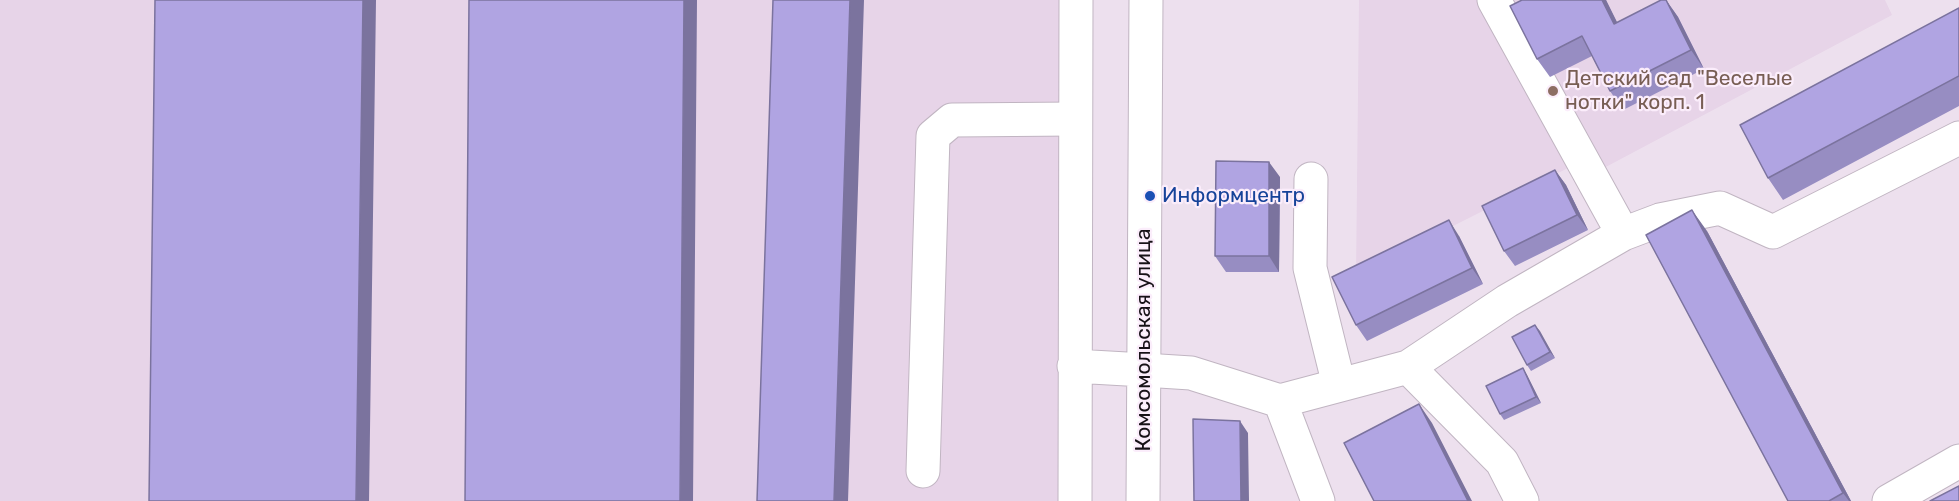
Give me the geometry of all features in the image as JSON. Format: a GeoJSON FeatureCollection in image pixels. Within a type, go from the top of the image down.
{"type":"FeatureCollection","features":[{"type":"Feature","properties":{"kind":"main road"},"geometry":{"type":"LineString","coordinates":[[1075,501],[1076,0]]}},
{"type":"Feature","properties":{"kind":"main road","name":"Комсомольская улица"},"geometry":{"type":"LineString","coordinates":[[1143,501],[1146,0]]}},
{"type":"Feature","properties":{"kind":"main road"},"geometry":{"type":"LineString","coordinates":[[1494,0],[1623,234]]}},
{"type":"Feature","properties":{"kind":"main road"},"geometry":{"type":"LineString","coordinates":[[923,471],[933,136],[952,120],[1075,119]]}},
{"type":"Feature","properties":{"kind":"main road"},"geometry":{"type":"LineString","coordinates":[[1074,366],[1191,373],[1280,401],[1339,386],[1408,367],[1507,301],[1623,234],[1659,220],[1720,208],[1773,232],[1959,138]]}},
{"type":"Feature","properties":{"kind":"main road"},"geometry":{"type":"LineString","coordinates":[[1311,179],[1310,268],[1339,386]]}},
{"type":"Feature","properties":{"kind":"main road"},"geometry":{"type":"LineString","coordinates":[[1408,367],[1502,462],[1522,501]]}},
{"type":"Feature","properties":{"kind":"main road"},"geometry":{"type":"LineString","coordinates":[[1280,401],[1318,501]]}},
{"type":"Feature","properties":{"kind":"main road"},"geometry":{"type":"LineString","coordinates":[[1889,501],[1959,461]]}},
{"type":"Feature","properties":{"kind":"shaded area"},"geometry":{"type":"Polygon","coordinates":[[[0,0],[1073,0],[1069,501],[0,501],[0,0]]]}},
{"type":"Feature","properties":{"kind":"shaded area","name":"Детский сад \"Веселые нотки\" корп. 1"},"geometry":{"type":"Polygon","coordinates":[[[1359,0],[1885,0],[1892,15],[1602,169],[1568,168],[1356,275],[1359,0]]]}},
{"type":"Feature","properties":{"kind":"building"},"geometry":{"type":"Polygon","coordinates":[[[155,0],[363,0],[356,501],[149,501],[155,0]]]}},
{"type":"Feature","properties":{"kind":"building"},"geometry":{"type":"Polygon","coordinates":[[[469,0],[684,0],[680,501],[465,501],[469,0]]]}},
{"type":"Feature","properties":{"kind":"building"},"geometry":{"type":"Polygon","coordinates":[[[773,0],[850,0],[834,501],[757,501],[773,0]]]}},
{"type":"Feature","properties":{"kind":"building"},"geometry":{"type":"Polygon","coordinates":[[[1522,0],[1602,0],[1614,24],[1661,0],[1666,0],[1691,50],[1610,91],[1582,36],[1537,59],[1510,6],[1522,0]]]}},
{"type":"Feature","properties":{"kind":"building"},"geometry":{"type":"Polygon","coordinates":[[[1959,8],[1959,76],[1768,178],[1740,125],[1959,8]]]}},
{"type":"Feature","properties":{"kind":"building"},"geometry":{"type":"Polygon","coordinates":[[[1216,161],[1269,162],[1269,256],[1215,256],[1216,161]]]}},
{"type":"Feature","properties":{"kind":"building"},"geometry":{"type":"Polygon","coordinates":[[[1555,170],[1577,215],[1504,251],[1482,206],[1555,170]]]}},
{"type":"Feature","properties":{"kind":"building"},"geometry":{"type":"Polygon","coordinates":[[[1692,210],[1843,493],[1829,501],[1788,501],[1646,235],[1692,210]]]}},
{"type":"Feature","properties":{"kind":"building"},"geometry":{"type":"Polygon","coordinates":[[[1449,220],[1472,268],[1356,325],[1332,277],[1449,220]]]}},
{"type":"Feature","properties":{"kind":"building"},"geometry":{"type":"Polygon","coordinates":[[[1535,325],[1550,352],[1527,365],[1512,337],[1535,325]]]}},
{"type":"Feature","properties":{"kind":"building"},"geometry":{"type":"Polygon","coordinates":[[[1523,368],[1536,397],[1500,414],[1486,386],[1523,368]]]}},
{"type":"Feature","properties":{"kind":"building"},"geometry":{"type":"Polygon","coordinates":[[[1419,404],[1468,501],[1374,501],[1344,443],[1419,404]]]}},
{"type":"Feature","properties":{"kind":"building"},"geometry":{"type":"Polygon","coordinates":[[[1193,419],[1240,421],[1241,501],[1194,501],[1193,419]]]}},
{"type":"Feature","properties":{"kind":"building"},"geometry":{"type":"Polygon","coordinates":[[[1959,486],[1959,501],[1930,501],[1959,486]]]}},
{"type":"Feature","properties":{"kind":"place","name":"Детский сад \"Веселые нотки\" корп. 1"},"geometry":{"type":"Point","coordinates":[1553,91]}},
{"type":"Feature","properties":{"kind":"place","name":"Информцентр"},"geometry":{"type":"Point","coordinates":[1150,196]}}]}
